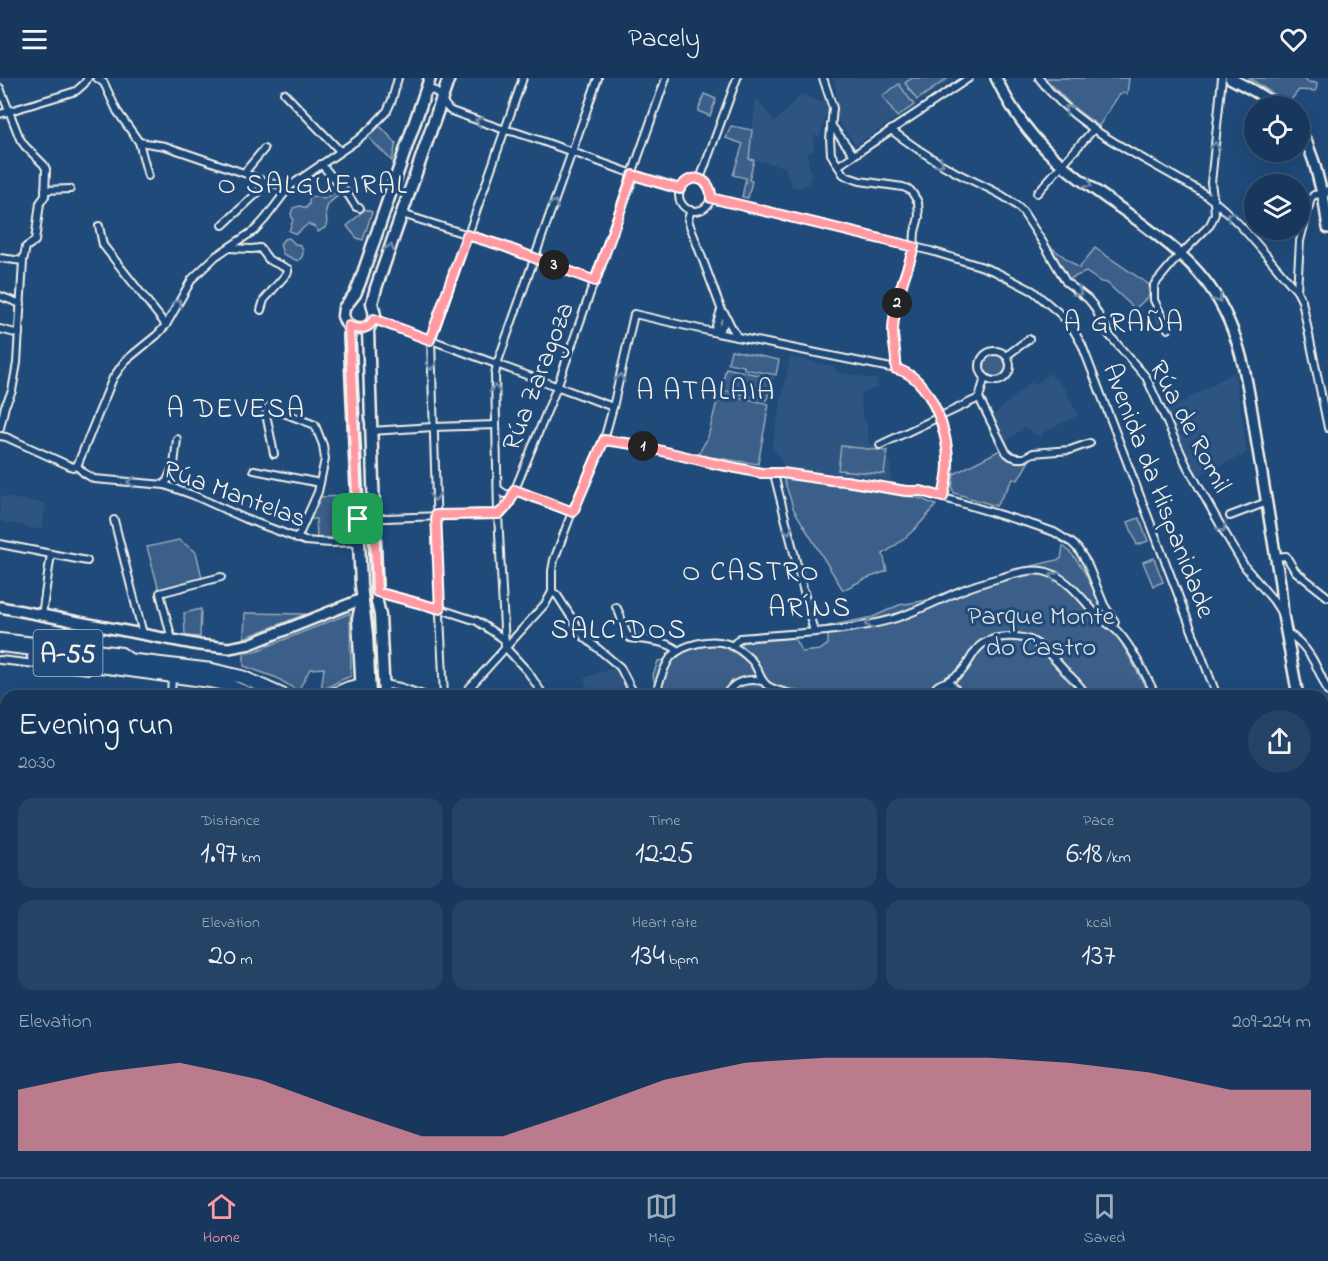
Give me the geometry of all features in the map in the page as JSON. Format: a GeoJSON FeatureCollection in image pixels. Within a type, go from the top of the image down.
{"type":"FeatureCollection","features":[{"type":"Feature","properties":{"kind":"highway","name":"A-55"},"geometry":{"type":"LineString","coordinates":[[0,645],[136,666],[225,684],[240,690]]}},
{"type":"Feature","properties":{"kind":"highway","name":"A-55"},"geometry":{"type":"LineString","coordinates":[[0,653],[136,666],[212,670],[242,677],[271,690]]}},
{"type":"Feature","properties":{"kind":"highway"},"geometry":{"type":"LineString","coordinates":[[343,690],[349,687],[362,690]]}},
{"type":"Feature","properties":{"kind":"main road"},"geometry":{"type":"LineString","coordinates":[[372,322],[360,330],[349,326],[344,320],[343,312],[360,282],[430,78]]}},
{"type":"Feature","properties":{"kind":"main road"},"geometry":{"type":"LineString","coordinates":[[372,303],[449,78]]}},
{"type":"Feature","properties":{"kind":"main road"},"geometry":{"type":"LineString","coordinates":[[996,78],[1035,138],[1062,165],[1190,262],[1222,305],[1234,332],[1245,369],[1297,690]]}},
{"type":"Feature","properties":{"kind":"main road"},"geometry":{"type":"LineString","coordinates":[[1230,78],[1262,96]]}},
{"type":"Feature","properties":{"kind":"main road"},"geometry":{"type":"LineString","coordinates":[[1310,152],[1325,192],[1328,228]]}},
{"type":"Feature","properties":{"kind":"main road"},"geometry":{"type":"LineString","coordinates":[[352,298],[363,297],[372,303],[375,311],[368,332],[377,597],[384,690]]}},
{"type":"Feature","properties":{"kind":"main road"},"geometry":{"type":"LineString","coordinates":[[349,326],[362,599],[366,618],[370,690]]}},
{"type":"Feature","properties":{"kind":"main road"},"geometry":{"type":"LineString","coordinates":[[377,597],[374,615],[377,690]]}},
{"type":"Feature","properties":{"kind":"main road"},"geometry":{"type":"LineString","coordinates":[[0,607],[218,648],[250,644],[362,599]]}},
{"type":"Feature","properties":{"kind":"main road"},"geometry":{"type":"LineString","coordinates":[[362,599],[358,619],[362,690]]}},
{"type":"Feature","properties":{"kind":"street"},"geometry":{"type":"LineString","coordinates":[[0,114],[76,91],[88,78]]}},
{"type":"Feature","properties":{"kind":"street"},"geometry":{"type":"LineString","coordinates":[[97,78],[104,83],[117,111],[139,142],[148,176]]}},
{"type":"Feature","properties":{"kind":"street"},"geometry":{"type":"LineString","coordinates":[[77,466],[113,378],[125,361],[158,335],[166,325],[192,279],[216,256],[255,230],[290,186],[367,132],[387,111],[398,78]]}},
{"type":"Feature","properties":{"kind":"street"},"geometry":{"type":"LineString","coordinates":[[444,690],[430,340],[524,78]]}},
{"type":"Feature","properties":{"kind":"street"},"geometry":{"type":"LineString","coordinates":[[505,643],[498,514],[495,375],[598,78]]}},
{"type":"Feature","properties":{"kind":"street","name":"Rúa Zaragoza"},"geometry":{"type":"LineString","coordinates":[[498,514],[504,511],[509,504],[557,387],[666,78]]}},
{"type":"Feature","properties":{"kind":"street"},"geometry":{"type":"LineString","coordinates":[[700,179],[737,78]]}},
{"type":"Feature","properties":{"kind":"street"},"geometry":{"type":"LineString","coordinates":[[823,78],[833,108],[830,124],[831,154],[843,174],[860,181],[903,187],[910,190],[918,202],[919,212],[914,247],[898,296],[893,327],[896,369]]}},
{"type":"Feature","properties":{"kind":"street"},"geometry":{"type":"LineString","coordinates":[[838,166],[969,78]]}},
{"type":"Feature","properties":{"kind":"street"},"geometry":{"type":"LineString","coordinates":[[1039,78],[1065,107],[1093,130],[1214,202],[1237,221],[1297,291],[1302,302],[1328,428]]}},
{"type":"Feature","properties":{"kind":"street"},"geometry":{"type":"LineString","coordinates":[[1168,329],[1154,300],[1154,285],[1157,279],[1210,225],[1215,214],[1211,183],[1222,78]]}},
{"type":"Feature","properties":{"kind":"street"},"geometry":{"type":"LineString","coordinates":[[0,88],[20,138],[46,169],[45,196],[40,203],[35,241],[26,247],[23,261],[17,363],[12,391],[4,406],[0,428]]}},
{"type":"Feature","properties":{"kind":"street"},"geometry":{"type":"LineString","coordinates":[[425,93],[433,90],[446,108],[451,111],[633,175],[680,189]]}},
{"type":"Feature","properties":{"kind":"street"},"geometry":{"type":"LineString","coordinates":[[284,93],[340,151]]}},
{"type":"Feature","properties":{"kind":"street"},"geometry":{"type":"LineString","coordinates":[[830,124],[854,155]]}},
{"type":"Feature","properties":{"kind":"street","name":"Rúa de Romil"},"geometry":{"type":"LineString","coordinates":[[891,130],[951,170],[1019,207],[1066,282],[1088,299],[1110,336],[1146,377],[1188,466],[1234,549],[1245,567],[1283,615]]}},
{"type":"Feature","properties":{"kind":"street"},"geometry":{"type":"LineString","coordinates":[[1037,193],[1093,130]]}},
{"type":"Feature","properties":{"kind":"street"},"geometry":{"type":"LineString","coordinates":[[139,142],[165,146],[267,183],[290,186]]}},
{"type":"Feature","properties":{"kind":"street"},"geometry":{"type":"LineString","coordinates":[[244,173],[264,149]]}},
{"type":"Feature","properties":{"kind":"street"},"geometry":{"type":"LineString","coordinates":[[321,164],[356,207],[360,208]]}},
{"type":"Feature","properties":{"kind":"street"},"geometry":{"type":"LineString","coordinates":[[695,178],[700,179],[708,185],[711,198],[704,208],[691,210],[686,208],[680,200],[680,189],[686,182],[695,178]]}},
{"type":"Feature","properties":{"kind":"street"},"geometry":{"type":"LineString","coordinates":[[223,225],[267,183]]}},
{"type":"Feature","properties":{"kind":"street"},"geometry":{"type":"LineString","coordinates":[[45,190],[70,189]]}},
{"type":"Feature","properties":{"kind":"street"},"geometry":{"type":"LineString","coordinates":[[1297,291],[1300,242],[1311,198],[1325,192]]}},
{"type":"Feature","properties":{"kind":"street","name":"Avenida da Hispanidade"},"geometry":{"type":"LineString","coordinates":[[711,198],[914,247],[980,266],[1033,291],[1059,313],[1070,324],[1087,358],[1215,690]]}},
{"type":"Feature","properties":{"kind":"street"},"geometry":{"type":"LineString","coordinates":[[691,210],[688,223],[721,309],[737,336]]}},
{"type":"Feature","properties":{"kind":"street"},"geometry":{"type":"LineString","coordinates":[[402,214],[503,246],[595,281]]}},
{"type":"Feature","properties":{"kind":"street"},"geometry":{"type":"LineString","coordinates":[[99,226],[103,245],[166,325]]}},
{"type":"Feature","properties":{"kind":"street"},"geometry":{"type":"LineString","coordinates":[[229,248],[260,248],[269,260],[288,269],[288,272],[264,300],[261,310]]}},
{"type":"Feature","properties":{"kind":"street"},"geometry":{"type":"LineString","coordinates":[[0,258],[23,261]]}},
{"type":"Feature","properties":{"kind":"street"},"geometry":{"type":"LineString","coordinates":[[0,296],[21,304]]}},
{"type":"Feature","properties":{"kind":"street"},"geometry":{"type":"LineString","coordinates":[[717,333],[715,329],[721,309]]}},
{"type":"Feature","properties":{"kind":"street"},"geometry":{"type":"LineString","coordinates":[[467,690],[505,643],[546,603],[552,592],[554,560],[604,440],[634,314],[908,373],[934,405],[944,430],[948,454],[943,497]]}},
{"type":"Feature","properties":{"kind":"street"},"geometry":{"type":"LineString","coordinates":[[372,322],[430,340],[613,407]]}},
{"type":"Feature","properties":{"kind":"street"},"geometry":{"type":"LineString","coordinates":[[0,329],[19,334]]}},
{"type":"Feature","properties":{"kind":"street"},"geometry":{"type":"LineString","coordinates":[[1006,356],[1029,339]]}},
{"type":"Feature","properties":{"kind":"street"},"geometry":{"type":"LineString","coordinates":[[993,351],[1006,356],[1010,366],[1007,375],[994,381],[985,377],[980,369],[985,356],[993,351]]}},
{"type":"Feature","properties":{"kind":"street"},"geometry":{"type":"LineString","coordinates":[[985,377],[979,398],[1006,452],[1011,456],[1024,458],[1033,453],[1070,450],[1090,444]]}},
{"type":"Feature","properties":{"kind":"street"},"geometry":{"type":"LineString","coordinates":[[880,445],[979,398]]}},
{"type":"Feature","properties":{"kind":"street"},"geometry":{"type":"LineString","coordinates":[[274,454],[266,414],[268,407],[315,425],[323,445],[325,459],[318,492],[297,539]]}},
{"type":"Feature","properties":{"kind":"street"},"geometry":{"type":"LineString","coordinates":[[371,431],[496,424]]}},
{"type":"Feature","properties":{"kind":"street","name":"Rúa Mantelas"},"geometry":{"type":"LineString","coordinates":[[0,436],[73,467],[77,466],[79,470],[94,479],[165,485],[297,539],[316,543],[359,542]]}},
{"type":"Feature","properties":{"kind":"street"},"geometry":{"type":"LineString","coordinates":[[165,485],[174,465],[177,440]]}},
{"type":"Feature","properties":{"kind":"street"},"geometry":{"type":"LineString","coordinates":[[604,440],[633,444],[761,473],[782,473],[906,491],[921,491],[1054,532],[1072,543],[1087,563],[1104,604],[1115,622],[1113,627]]}},
{"type":"Feature","properties":{"kind":"street"},"geometry":{"type":"LineString","coordinates":[[254,470],[320,483]]}},
{"type":"Feature","properties":{"kind":"street"},"geometry":{"type":"LineString","coordinates":[[774,474],[814,632]]}},
{"type":"Feature","properties":{"kind":"street"},"geometry":{"type":"LineString","coordinates":[[498,489],[505,494],[514,493],[573,512]]}},
{"type":"Feature","properties":{"kind":"street"},"geometry":{"type":"LineString","coordinates":[[1230,516],[1267,502]]}},
{"type":"Feature","properties":{"kind":"street"},"geometry":{"type":"LineString","coordinates":[[358,519],[498,514]]}},
{"type":"Feature","properties":{"kind":"street"},"geometry":{"type":"LineString","coordinates":[[114,520],[143,634]]}},
{"type":"Feature","properties":{"kind":"street"},"geometry":{"type":"LineString","coordinates":[[0,544],[87,561]]}},
{"type":"Feature","properties":{"kind":"street"},"geometry":{"type":"LineString","coordinates":[[42,615],[51,554]]}},
{"type":"Feature","properties":{"kind":"street"},"geometry":{"type":"LineString","coordinates":[[1275,557],[1286,556],[1295,572],[1328,597]]}},
{"type":"Feature","properties":{"kind":"street"},"geometry":{"type":"LineString","coordinates":[[732,646],[740,638],[814,632],[893,619],[972,586],[1016,573],[1045,571],[1069,585],[1095,613],[1121,635],[1153,690]]}},
{"type":"Feature","properties":{"kind":"street"},"geometry":{"type":"LineString","coordinates":[[172,640],[160,593],[221,577]]}},
{"type":"Feature","properties":{"kind":"street"},"geometry":{"type":"LineString","coordinates":[[552,592],[558,596],[584,637],[620,667],[631,690]]}},
{"type":"Feature","properties":{"kind":"street"},"geometry":{"type":"LineString","coordinates":[[377,597],[440,609],[477,621],[505,643],[540,690]]}},
{"type":"Feature","properties":{"kind":"street"},"geometry":{"type":"LineString","coordinates":[[616,607],[620,612],[626,634],[630,638],[664,643],[675,647],[678,651]]}},
{"type":"Feature","properties":{"kind":"street"},"geometry":{"type":"LineString","coordinates":[[1286,632],[1299,641],[1313,659],[1327,690]]}},
{"type":"Feature","properties":{"kind":"street"},"geometry":{"type":"LineString","coordinates":[[0,637],[122,651],[136,666],[119,674],[0,660]]}},
{"type":"Feature","properties":{"kind":"street"},"geometry":{"type":"LineString","coordinates":[[935,690],[936,686],[962,672],[975,651],[984,643],[992,639],[1014,638],[1035,642],[1082,690]]}},
{"type":"Feature","properties":{"kind":"street"},"geometry":{"type":"LineString","coordinates":[[657,688],[670,658],[678,651],[702,643],[717,642],[732,646],[753,662],[762,681]]}},
{"type":"Feature","properties":{"kind":"street"},"geometry":{"type":"LineString","coordinates":[[171,690],[172,675]]}},
{"type":"Feature","properties":{"kind":"street"},"geometry":{"type":"LineString","coordinates":[[729,690],[742,681],[754,680],[762,681],[777,690]]}},
{"type":"Feature","properties":{"kind":"street"},"geometry":{"type":"LineString","coordinates":[[946,682],[956,690]]}},
{"type":"Feature","properties":{"kind":"street"},"geometry":{"type":"LineString","coordinates":[[384,684],[409,690]]}},
{"type":"Feature","properties":{"kind":"shaded area"},"geometry":{"type":"Polygon","coordinates":[[[832,78],[954,78],[855,144],[835,117],[837,101],[835,82],[832,78]]]}},
{"type":"Feature","properties":{"kind":"shaded area"},"geometry":{"type":"Polygon","coordinates":[[[801,94],[820,102],[825,99],[827,109],[820,137],[814,135],[814,151],[807,153],[811,177],[807,185],[799,188],[791,186],[785,167],[749,159],[756,98],[775,122],[801,94]]]}},
{"type":"Feature","properties":{"kind":"shaded area"},"geometry":{"type":"Polygon","coordinates":[[[790,357],[834,366],[836,372],[878,380],[877,388],[860,394],[863,417],[867,424],[868,440],[871,445],[888,448],[892,481],[786,468],[772,446],[790,357]]]}},
{"type":"Feature","properties":{"kind":"shaded area"},"geometry":{"type":"Polygon","coordinates":[[[1234,372],[1247,453],[1198,476],[1167,411],[1234,372]]]}},
{"type":"Feature","properties":{"kind":"shaded area"},"geometry":{"type":"Polygon","coordinates":[[[1050,373],[1065,389],[1078,415],[1044,432],[1041,438],[1024,427],[1006,443],[992,416],[1031,382],[1035,385],[1050,373]]]}},
{"type":"Feature","properties":{"kind":"shaded area"},"geometry":{"type":"Polygon","coordinates":[[[0,496],[46,504],[41,530],[0,521],[0,496]]]}},
{"type":"Feature","properties":{"kind":"shaded area"},"geometry":{"type":"Polygon","coordinates":[[[617,667],[629,690],[588,690],[584,678],[617,667]]]}},
{"type":"Feature","properties":{"kind":"green space"},"geometry":{"type":"Polygon","coordinates":[[[912,78],[948,78],[917,100],[905,83],[912,78]]]}},
{"type":"Feature","properties":{"kind":"green space"},"geometry":{"type":"Polygon","coordinates":[[[1045,78],[1129,78],[1127,94],[1123,93],[1118,96],[1099,126],[1073,107],[1045,78]]]}},
{"type":"Feature","properties":{"kind":"green space"},"geometry":{"type":"Polygon","coordinates":[[[1249,78],[1306,78],[1307,82],[1317,83],[1316,91],[1299,90],[1294,96],[1276,96],[1249,78]]]}},
{"type":"Feature","properties":{"kind":"green space"},"geometry":{"type":"Polygon","coordinates":[[[899,84],[914,105],[897,117],[882,96],[899,84]]]}},
{"type":"Feature","properties":{"kind":"green space"},"geometry":{"type":"Polygon","coordinates":[[[704,94],[716,99],[710,116],[698,111],[704,94]]]}},
{"type":"Feature","properties":{"kind":"green space"},"geometry":{"type":"Polygon","coordinates":[[[380,126],[396,143],[392,161],[368,137],[380,126]]]}},
{"type":"Feature","properties":{"kind":"green space"},"geometry":{"type":"Polygon","coordinates":[[[731,126],[752,130],[749,159],[754,160],[749,180],[752,181],[748,198],[742,197],[746,178],[733,175],[743,144],[726,138],[731,126]]]}},
{"type":"Feature","properties":{"kind":"green space"},"geometry":{"type":"Polygon","coordinates":[[[341,189],[343,193],[326,209],[326,227],[318,232],[315,227],[308,224],[296,234],[289,231],[293,220],[291,214],[293,208],[300,206],[306,208],[312,196],[324,199],[341,189]]]}},
{"type":"Feature","properties":{"kind":"green space"},"geometry":{"type":"Polygon","coordinates":[[[362,208],[372,212],[363,240],[357,238],[347,226],[360,214],[362,208]]]}},
{"type":"Feature","properties":{"kind":"green space"},"geometry":{"type":"Polygon","coordinates":[[[289,238],[302,247],[302,256],[298,261],[283,254],[280,244],[284,239],[289,238]]]}},
{"type":"Feature","properties":{"kind":"green space"},"geometry":{"type":"Polygon","coordinates":[[[1051,247],[1079,268],[1095,248],[1148,284],[1149,296],[1135,309],[1107,283],[1101,282],[1086,272],[1069,279],[1051,247]]]}},
{"type":"Feature","properties":{"kind":"green space"},"geometry":{"type":"Polygon","coordinates":[[[731,350],[779,360],[776,375],[744,369],[744,366],[728,363],[731,350]]]}},
{"type":"Feature","properties":{"kind":"green space"},"geometry":{"type":"Polygon","coordinates":[[[995,354],[1004,357],[1007,366],[1004,375],[995,378],[986,375],[983,366],[986,357],[995,354]]]}},
{"type":"Feature","properties":{"kind":"green space"},"geometry":{"type":"Polygon","coordinates":[[[726,368],[772,378],[767,400],[721,390],[726,368]]]}},
{"type":"Feature","properties":{"kind":"green space"},"geometry":{"type":"Polygon","coordinates":[[[721,393],[769,404],[758,464],[698,455],[708,437],[721,393]]]}},
{"type":"Feature","properties":{"kind":"green space"},"geometry":{"type":"Polygon","coordinates":[[[841,446],[887,451],[884,474],[838,470],[841,446]]]}},
{"type":"Feature","properties":{"kind":"green space"},"geometry":{"type":"Polygon","coordinates":[[[1000,450],[1012,461],[1021,463],[1029,461],[1018,480],[1013,479],[996,506],[954,493],[952,488],[954,474],[1000,450]]]}},
{"type":"Feature","properties":{"kind":"green space"},"geometry":{"type":"Polygon","coordinates":[[[783,477],[919,498],[936,505],[912,532],[883,554],[887,571],[843,590],[794,510],[783,477]]]}},
{"type":"Feature","properties":{"kind":"green space"},"geometry":{"type":"Polygon","coordinates":[[[345,496],[346,537],[317,538],[316,519],[310,519],[319,497],[345,496]]]}},
{"type":"Feature","properties":{"kind":"green space"},"geometry":{"type":"Polygon","coordinates":[[[1139,518],[1148,541],[1137,545],[1128,522],[1139,518]]]}},
{"type":"Feature","properties":{"kind":"green space"},"geometry":{"type":"Polygon","coordinates":[[[179,540],[196,552],[202,578],[159,590],[147,547],[179,540]]]}},
{"type":"Feature","properties":{"kind":"green space","name":"Parque Monte do Castro"},"geometry":{"type":"Polygon","coordinates":[[[1063,546],[1082,568],[1147,690],[656,690],[653,675],[658,661],[675,659],[679,654],[690,649],[794,638],[802,652],[820,650],[828,644],[828,626],[873,617],[899,605],[928,600],[963,585],[1061,559],[1063,546]]]}},
{"type":"Feature","properties":{"kind":"green space"},"geometry":{"type":"Polygon","coordinates":[[[1154,558],[1163,582],[1153,586],[1143,562],[1154,558]]]}},
{"type":"Feature","properties":{"kind":"green space"},"geometry":{"type":"Polygon","coordinates":[[[201,609],[200,637],[185,636],[184,613],[201,609]]]}},
{"type":"Feature","properties":{"kind":"green space"},"geometry":{"type":"Polygon","coordinates":[[[245,613],[306,614],[244,638],[245,613]]]}},
{"type":"Feature","properties":{"kind":"green space"},"geometry":{"type":"Polygon","coordinates":[[[350,613],[351,676],[323,690],[324,668],[310,669],[299,690],[296,690],[277,678],[244,666],[244,654],[350,613]]]}},
{"type":"Feature","properties":{"kind":"district","name":"O SALGUEIRAL"},"geometry":{"type":"Point","coordinates":[313,183]}},
{"type":"Feature","properties":{"kind":"district","name":"A GRAÑA"},"geometry":{"type":"Point","coordinates":[1124,321]}},
{"type":"Feature","properties":{"kind":"district","name":"A ATALAIA"},"geometry":{"type":"Point","coordinates":[706,389]}},
{"type":"Feature","properties":{"kind":"district","name":"A DEVESA"},"geometry":{"type":"Point","coordinates":[236,407]}},
{"type":"Feature","properties":{"kind":"district","name":"O CASTRO"},"geometry":{"type":"Point","coordinates":[751,570]}},
{"type":"Feature","properties":{"kind":"district","name":"ARÍNS"},"geometry":{"type":"Point","coordinates":[810,606]}},
{"type":"Feature","properties":{"kind":"district","name":"SALCIDOS"},"geometry":{"type":"Point","coordinates":[619,628]}},
{"type":"Feature","properties":{"kind":"route"},"geometry":{"type":"LineString","coordinates":[[633,175],[680,189],[690,179],[700,179],[708,185],[711,198],[914,247],[898,296],[893,327],[896,369],[908,373],[919,384],[939,416],[948,454],[943,497],[921,491],[906,491],[846,481],[782,473],[761,473],[633,444],[604,440],[573,512],[515,490],[509,504],[504,511],[498,514],[436,515],[440,609],[377,592],[374,518],[358,519],[349,326],[360,330],[369,326],[374,319],[430,340],[467,235],[503,246],[595,281],[633,175]]}}]}
